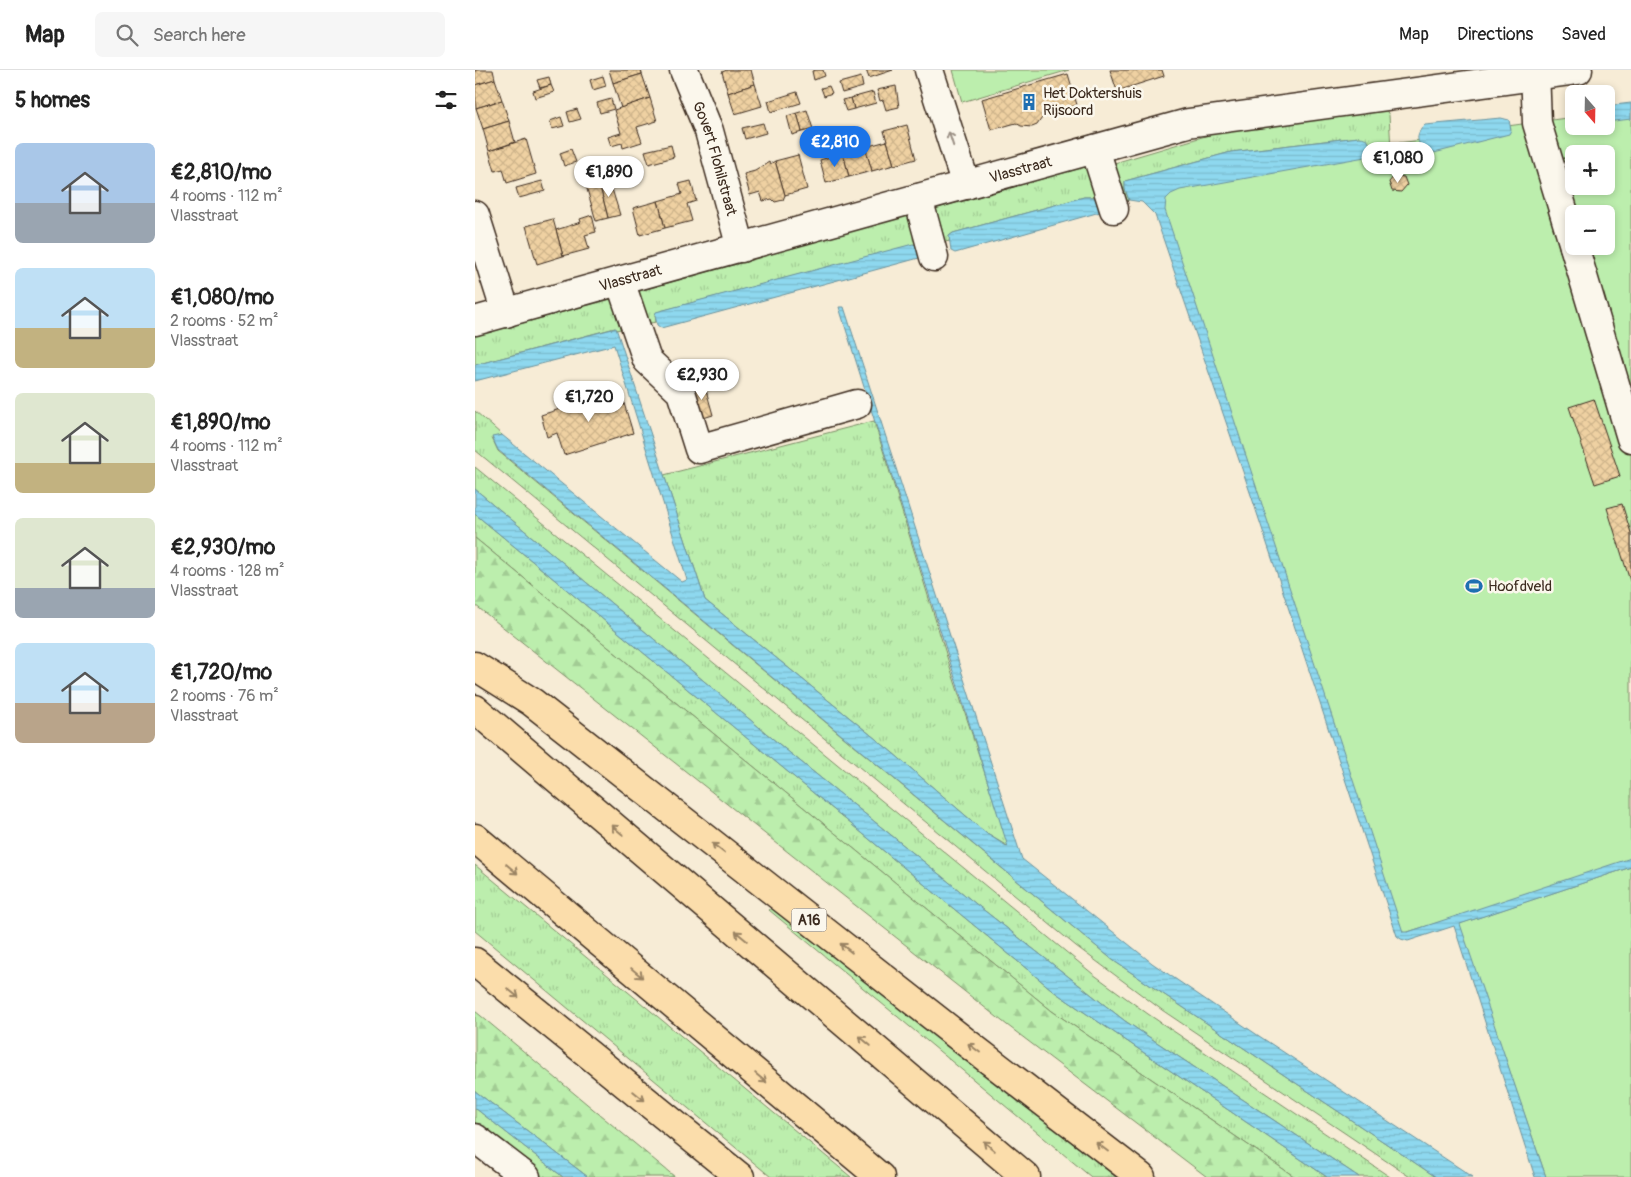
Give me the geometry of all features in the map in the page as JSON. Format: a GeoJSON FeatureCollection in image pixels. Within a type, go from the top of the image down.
{"type":"FeatureCollection","features":[{"type":"Feature","properties":{"kind":"highway","name":"A16"},"geometry":{"type":"LineString","coordinates":[[475,666],[532,702],[1141,1177]]}},
{"type":"Feature","properties":{"kind":"highway"},"geometry":{"type":"LineString","coordinates":[[475,709],[1026,1177]]}},
{"type":"Feature","properties":{"kind":"highway"},"geometry":{"type":"LineString","coordinates":[[475,838],[880,1177]]}},
{"type":"Feature","properties":{"kind":"highway"},"geometry":{"type":"LineString","coordinates":[[475,962],[741,1177]]}},
{"type":"Feature","properties":{"kind":"highway"},"geometry":{"type":"LineString","coordinates":[[660,1113],[715,1177]]}},
{"type":"Feature","properties":{"kind":"street","name":"Govert Flohilstraat"},"geometry":{"type":"LineString","coordinates":[[684,70],[709,131],[741,248]]}},
{"type":"Feature","properties":{"kind":"street"},"geometry":{"type":"LineString","coordinates":[[929,70],[965,185]]}},
{"type":"Feature","properties":{"kind":"street","name":"Vlasstraat"},"geometry":{"type":"LineString","coordinates":[[475,320],[1188,123],[1535,73],[1578,70]]}},
{"type":"Feature","properties":{"kind":"street"},"geometry":{"type":"LineString","coordinates":[[1535,73],[1537,124],[1565,216]]}},
{"type":"Feature","properties":{"kind":"street"},"geometry":{"type":"LineString","coordinates":[[1095,149],[1114,209]]}},
{"type":"Feature","properties":{"kind":"street"},"geometry":{"type":"LineString","coordinates":[[917,198],[934,257]]}},
{"type":"Feature","properties":{"kind":"street"},"geometry":{"type":"LineString","coordinates":[[475,215],[506,312]]}},
{"type":"Feature","properties":{"kind":"street"},"geometry":{"type":"LineString","coordinates":[[1577,255],[1631,438]]}},
{"type":"Feature","properties":{"kind":"street"},"geometry":{"type":"LineString","coordinates":[[620,281],[647,360],[681,392],[699,449],[857,404]]}},
{"type":"Feature","properties":{"kind":"street"},"geometry":{"type":"LineString","coordinates":[[475,1138],[526,1177]]}},
{"type":"Feature","properties":{"kind":"green space"},"geometry":{"type":"Polygon","coordinates":[[[953,70],[1069,70],[962,102],[953,70]]]}},
{"type":"Feature","properties":{"kind":"green space"},"geometry":{"type":"Polygon","coordinates":[[[1631,109],[1631,863],[1401,934],[1154,190],[1264,161],[1466,134],[1500,127],[1565,118],[1565,135],[1615,135],[1615,112],[1631,109]]]}},
{"type":"Feature","properties":{"kind":"green space"},"geometry":{"type":"Polygon","coordinates":[[[1386,110],[1389,115],[1392,166],[1359,137],[1231,152],[1125,181],[1125,189],[1129,200],[1120,202],[1111,164],[1219,132],[1386,110]]]}},
{"type":"Feature","properties":{"kind":"green space"},"geometry":{"type":"Polygon","coordinates":[[[1085,167],[1090,169],[1096,197],[1084,197],[953,233],[949,236],[950,241],[940,243],[930,210],[1085,167]]]}},
{"type":"Feature","properties":{"kind":"green space"},"geometry":{"type":"Polygon","coordinates":[[[909,215],[923,242],[657,312],[655,315],[656,322],[645,324],[636,292],[909,215]]]}},
{"type":"Feature","properties":{"kind":"green space"},"geometry":{"type":"Polygon","coordinates":[[[615,298],[629,327],[616,330],[615,328],[475,365],[475,336],[615,298]]]}},
{"type":"Feature","properties":{"kind":"green space"},"geometry":{"type":"Polygon","coordinates":[[[475,411],[502,435],[492,438],[498,451],[1114,961],[1436,1177],[1410,1177],[1162,1010],[1076,946],[475,450],[475,411]]]}},
{"type":"Feature","properties":{"kind":"green space"},"geometry":{"type":"Polygon","coordinates":[[[874,421],[951,670],[1009,847],[987,834],[893,753],[705,600],[664,475],[874,421]]]}},
{"type":"Feature","properties":{"kind":"green space"},"geometry":{"type":"Polygon","coordinates":[[[475,467],[1093,974],[1148,1014],[1390,1177],[1359,1177],[1125,1021],[976,904],[785,749],[475,489],[475,467]]]}},
{"type":"Feature","properties":{"kind":"green space"},"geometry":{"type":"Polygon","coordinates":[[[475,514],[1056,993],[1327,1177],[1295,1177],[1052,1011],[475,538],[475,514]]]}},
{"type":"Feature","properties":{"kind":"green space"},"geometry":{"type":"Polygon","coordinates":[[[475,538],[1052,1011],[1295,1177],[1207,1177],[1007,1025],[475,605],[475,538]]]}},
{"type":"Feature","properties":{"kind":"green space"},"geometry":{"type":"Polygon","coordinates":[[[475,865],[851,1177],[771,1177],[475,931],[475,865]]]}},
{"type":"Feature","properties":{"kind":"green space"},"geometry":{"type":"Polygon","coordinates":[[[1631,867],[1631,1177],[1546,1177],[1459,924],[1631,867]]]}},
{"type":"Feature","properties":{"kind":"green space"},"geometry":{"type":"Polygon","coordinates":[[[773,907],[1116,1177],[1091,1177],[769,910],[773,907]]]}},
{"type":"Feature","properties":{"kind":"green space"},"geometry":{"type":"Polygon","coordinates":[[[475,1011],[675,1177],[588,1177],[475,1091],[475,1011]]]}},
{"type":"Feature","properties":{"kind":"green space"},"geometry":{"type":"Polygon","coordinates":[[[475,1108],[563,1177],[536,1177],[475,1131],[475,1108]]]}},
{"type":"Feature","properties":{"kind":"water"},"geometry":{"type":"Polygon","coordinates":[[[1631,103],[1631,119],[1615,121],[1615,105],[1631,103]]]}},
{"type":"Feature","properties":{"kind":"water"},"geometry":{"type":"Polygon","coordinates":[[[1501,118],[1509,120],[1511,130],[1509,134],[1434,153],[1425,152],[1418,141],[1418,135],[1425,125],[1501,118]]]}},
{"type":"Feature","properties":{"kind":"water"},"geometry":{"type":"Polygon","coordinates":[[[1359,137],[1365,138],[1369,142],[1369,155],[1365,157],[1180,190],[1171,194],[1166,199],[1165,210],[1403,932],[1408,932],[1631,858],[1631,867],[1460,924],[1546,1177],[1535,1177],[1454,926],[1408,941],[1397,936],[1252,498],[1155,215],[1142,202],[1129,200],[1125,189],[1125,181],[1231,152],[1359,137]]]}},
{"type":"Feature","properties":{"kind":"water"},"geometry":{"type":"Polygon","coordinates":[[[1084,197],[1096,197],[1100,212],[955,253],[951,251],[949,236],[953,233],[1084,197]]]}},
{"type":"Feature","properties":{"kind":"water"},"geometry":{"type":"Polygon","coordinates":[[[913,244],[916,245],[919,258],[661,328],[657,325],[656,312],[913,244]]]}},
{"type":"Feature","properties":{"kind":"water"},"geometry":{"type":"Polygon","coordinates":[[[839,307],[844,307],[1022,859],[1152,963],[1473,1177],[1436,1177],[1114,961],[498,450],[492,437],[502,435],[682,582],[687,580],[614,345],[475,381],[475,365],[616,328],[705,600],[893,753],[987,834],[1008,847],[839,307]]]}},
{"type":"Feature","properties":{"kind":"water"},"geometry":{"type":"Polygon","coordinates":[[[475,489],[785,749],[976,904],[1125,1021],[1359,1177],[1327,1177],[1056,993],[475,514],[475,489]]]}},
{"type":"Feature","properties":{"kind":"water"},"geometry":{"type":"Polygon","coordinates":[[[475,1091],[588,1177],[563,1177],[475,1108],[475,1091]]]}},
{"type":"Feature","properties":{"kind":"building"},"geometry":{"type":"Polygon","coordinates":[[[475,70],[493,70],[495,79],[475,85],[475,70]]]}},
{"type":"Feature","properties":{"kind":"building"},"geometry":{"type":"Polygon","coordinates":[[[609,70],[641,70],[642,74],[613,83],[609,70]]]}},
{"type":"Feature","properties":{"kind":"building"},"geometry":{"type":"Polygon","coordinates":[[[727,70],[751,70],[755,84],[728,93],[722,72],[727,70]]]}},
{"type":"Feature","properties":{"kind":"building"},"geometry":{"type":"Polygon","coordinates":[[[823,70],[825,76],[814,80],[812,71],[823,70]]]}},
{"type":"Feature","properties":{"kind":"building"},"geometry":{"type":"Polygon","coordinates":[[[866,70],[893,70],[869,78],[866,70]]]}},
{"type":"Feature","properties":{"kind":"building"},"geometry":{"type":"Polygon","coordinates":[[[1110,70],[1162,70],[1164,76],[1117,91],[1110,70]]]}},
{"type":"Feature","properties":{"kind":"building"},"geometry":{"type":"Polygon","coordinates":[[[642,74],[650,98],[621,108],[613,83],[642,74]]]}},
{"type":"Feature","properties":{"kind":"building","name":"Het Doktershuis Rijsoord"},"geometry":{"type":"Polygon","coordinates":[[[1068,74],[1077,105],[1044,115],[1037,125],[1032,127],[1021,126],[1016,123],[991,130],[982,99],[1068,74]]]}},
{"type":"Feature","properties":{"kind":"building"},"geometry":{"type":"Polygon","coordinates":[[[603,76],[606,86],[593,90],[590,80],[603,76]]]}},
{"type":"Feature","properties":{"kind":"building"},"geometry":{"type":"Polygon","coordinates":[[[549,77],[551,85],[540,88],[537,80],[549,77]]]}},
{"type":"Feature","properties":{"kind":"building"},"geometry":{"type":"Polygon","coordinates":[[[861,77],[863,87],[842,93],[839,83],[861,77]]]}},
{"type":"Feature","properties":{"kind":"building"},"geometry":{"type":"Polygon","coordinates":[[[495,79],[502,100],[476,108],[475,85],[495,79]]]}},
{"type":"Feature","properties":{"kind":"building"},"geometry":{"type":"Polygon","coordinates":[[[755,84],[762,106],[735,114],[728,93],[755,84]]]}},
{"type":"Feature","properties":{"kind":"building"},"geometry":{"type":"Polygon","coordinates":[[[551,85],[554,92],[535,98],[533,91],[551,85]]]}},
{"type":"Feature","properties":{"kind":"building"},"geometry":{"type":"Polygon","coordinates":[[[829,86],[832,93],[824,96],[821,88],[829,86]]]}},
{"type":"Feature","properties":{"kind":"building"},"geometry":{"type":"Polygon","coordinates":[[[896,86],[899,107],[886,110],[883,100],[880,101],[877,90],[896,86]]]}},
{"type":"Feature","properties":{"kind":"building"},"geometry":{"type":"Polygon","coordinates":[[[797,92],[801,103],[771,112],[768,101],[797,92]]]}},
{"type":"Feature","properties":{"kind":"building"},"geometry":{"type":"Polygon","coordinates":[[[873,92],[876,103],[854,109],[851,98],[873,92]]]}},
{"type":"Feature","properties":{"kind":"building"},"geometry":{"type":"Polygon","coordinates":[[[650,98],[657,121],[637,127],[642,142],[623,148],[622,143],[611,146],[608,137],[621,133],[614,110],[650,98]]]}},
{"type":"Feature","properties":{"kind":"building"},"geometry":{"type":"Polygon","coordinates":[[[851,98],[854,109],[846,111],[842,100],[851,98]]]}},
{"type":"Feature","properties":{"kind":"building"},"geometry":{"type":"Polygon","coordinates":[[[611,99],[614,109],[600,113],[597,103],[611,99]]]}},
{"type":"Feature","properties":{"kind":"building"},"geometry":{"type":"Polygon","coordinates":[[[502,100],[509,121],[483,129],[476,108],[502,100]]]}},
{"type":"Feature","properties":{"kind":"building"},"geometry":{"type":"Polygon","coordinates":[[[577,109],[581,119],[570,122],[567,112],[577,109]]]}},
{"type":"Feature","properties":{"kind":"building"},"geometry":{"type":"Polygon","coordinates":[[[807,110],[813,129],[802,132],[797,113],[807,110]]]}},
{"type":"Feature","properties":{"kind":"building"},"geometry":{"type":"Polygon","coordinates":[[[797,113],[802,132],[792,135],[787,116],[797,113]]]}},
{"type":"Feature","properties":{"kind":"building"},"geometry":{"type":"Polygon","coordinates":[[[561,117],[564,126],[552,129],[550,121],[561,117]]]}},
{"type":"Feature","properties":{"kind":"building"},"geometry":{"type":"Polygon","coordinates":[[[509,121],[515,142],[489,151],[483,129],[509,121]]]}},
{"type":"Feature","properties":{"kind":"building"},"geometry":{"type":"Polygon","coordinates":[[[763,123],[766,133],[745,139],[742,128],[763,123]]]}},
{"type":"Feature","properties":{"kind":"building"},"geometry":{"type":"Polygon","coordinates":[[[907,125],[916,159],[894,165],[884,131],[907,125]]]}},
{"type":"Feature","properties":{"kind":"building"},"geometry":{"type":"Polygon","coordinates":[[[526,139],[536,174],[507,183],[503,169],[495,171],[489,151],[526,139]]]}},
{"type":"Feature","properties":{"kind":"building"},"geometry":{"type":"Polygon","coordinates":[[[887,141],[894,165],[872,171],[865,147],[887,141]]]}},
{"type":"Feature","properties":{"kind":"building"},"geometry":{"type":"Polygon","coordinates":[[[671,145],[674,157],[649,164],[645,151],[671,145]]]}},
{"type":"Feature","properties":{"kind":"building"},"geometry":{"type":"Polygon","coordinates":[[[865,147],[872,171],[849,177],[843,153],[865,147]]]}},
{"type":"Feature","properties":{"kind":"building"},"geometry":{"type":"Polygon","coordinates":[[[571,149],[576,162],[564,166],[560,153],[571,149]]]}},
{"type":"Feature","properties":{"kind":"building"},"geometry":{"type":"Polygon","coordinates":[[[843,153],[849,177],[826,183],[820,160],[843,153]]]}},
{"type":"Feature","properties":{"kind":"building"},"geometry":{"type":"Polygon","coordinates":[[[798,155],[807,189],[785,195],[775,161],[798,155]]]}},
{"type":"Feature","properties":{"kind":"building"},"geometry":{"type":"Polygon","coordinates":[[[775,161],[785,195],[783,200],[775,202],[772,199],[763,201],[760,192],[750,195],[744,174],[775,161]]]}},
{"type":"Feature","properties":{"kind":"building"},"geometry":{"type":"Polygon","coordinates":[[[1395,175],[1404,177],[1407,185],[1401,192],[1392,191],[1389,182],[1395,175]]]}},
{"type":"Feature","properties":{"kind":"building"},"geometry":{"type":"Polygon","coordinates":[[[608,176],[620,215],[608,218],[598,179],[608,176]]]}},
{"type":"Feature","properties":{"kind":"building"},"geometry":{"type":"Polygon","coordinates":[[[598,179],[608,218],[596,221],[585,182],[598,179]]]}},
{"type":"Feature","properties":{"kind":"building"},"geometry":{"type":"Polygon","coordinates":[[[542,181],[545,191],[519,198],[516,188],[542,181]]]}},
{"type":"Feature","properties":{"kind":"building"},"geometry":{"type":"Polygon","coordinates":[[[691,181],[696,201],[687,204],[692,221],[665,228],[658,201],[682,194],[679,184],[691,181]]]}},
{"type":"Feature","properties":{"kind":"building"},"geometry":{"type":"Polygon","coordinates":[[[658,201],[665,228],[640,235],[633,208],[658,201]]]}},
{"type":"Feature","properties":{"kind":"building"},"geometry":{"type":"Polygon","coordinates":[[[592,215],[596,232],[585,235],[589,249],[563,256],[556,230],[581,222],[580,219],[592,215]]]}},
{"type":"Feature","properties":{"kind":"building"},"geometry":{"type":"Polygon","coordinates":[[[553,219],[563,256],[537,264],[526,226],[553,219]]]}},
{"type":"Feature","properties":{"kind":"building"},"geometry":{"type":"Polygon","coordinates":[[[704,383],[713,415],[700,419],[690,387],[704,383]]]}},
{"type":"Feature","properties":{"kind":"building"},"geometry":{"type":"Polygon","coordinates":[[[620,390],[633,433],[564,455],[557,433],[547,437],[541,415],[620,390]]]}},
{"type":"Feature","properties":{"kind":"building"},"geometry":{"type":"Polygon","coordinates":[[[1594,399],[1620,476],[1595,484],[1569,407],[1594,399]]]}},
{"type":"Feature","properties":{"kind":"building"},"geometry":{"type":"Polygon","coordinates":[[[1622,504],[1631,533],[1631,584],[1607,508],[1622,504]]]}},
{"type":"Feature","properties":{"kind":"place","name":"Het Doktershuis Rijsoord"},"geometry":{"type":"Point","coordinates":[1029,102]}},
{"type":"Feature","properties":{"kind":"place","name":"Hoofdveld"},"geometry":{"type":"Point","coordinates":[1474,586]}}]}
